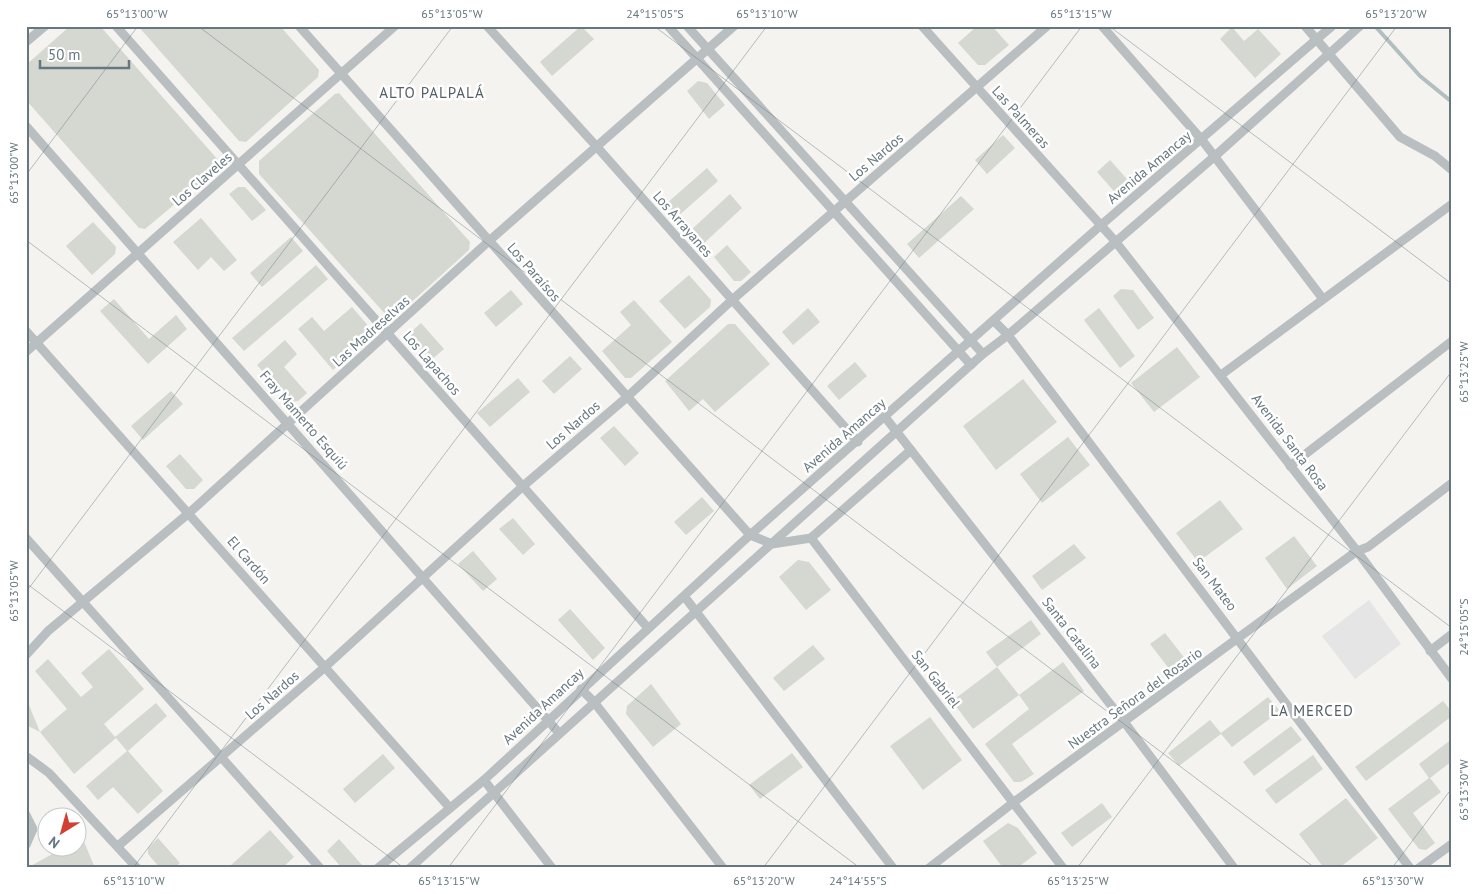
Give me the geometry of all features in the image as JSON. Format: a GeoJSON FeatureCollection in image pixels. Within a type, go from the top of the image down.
{"type":"FeatureCollection","features":[{"type":"Feature","properties":{"kind":"street"},"geometry":{"type":"LineString","coordinates":[[26,42],[45,26]]}},
{"type":"Feature","properties":{"kind":"street","name":"Los Lapachos"},"geometry":{"type":"LineString","coordinates":[[116,26],[522,488],[648,628]]}},
{"type":"Feature","properties":{"kind":"street","name":"Los Paraísos"},"geometry":{"type":"LineString","coordinates":[[299,26],[626,398],[750,535]]}},
{"type":"Feature","properties":{"kind":"street","name":"Los Claveles"},"geometry":{"type":"LineString","coordinates":[[26,352],[239,166],[395,26]]}},
{"type":"Feature","properties":{"kind":"street","name":"Los Arrayanes"},"geometry":{"type":"LineString","coordinates":[[487,26],[597,147],[858,442]]}},
{"type":"Feature","properties":{"kind":"street"},"geometry":{"type":"LineString","coordinates":[[668,26],[971,365]]}},
{"type":"Feature","properties":{"kind":"street"},"geometry":{"type":"LineString","coordinates":[[688,26],[983,354]]}},
{"type":"Feature","properties":{"kind":"street","name":"Las Madreselvas"},"geometry":{"type":"LineString","coordinates":[[26,656],[48,631],[189,512],[489,241],[734,26]]}},
{"type":"Feature","properties":{"kind":"street","name":"Las Palmeras"},"geometry":{"type":"LineString","coordinates":[[922,26],[1100,226]]}},
{"type":"Feature","properties":{"kind":"street","name":"Los Nardos"},"geometry":{"type":"LineString","coordinates":[[118,846],[325,667],[522,488],[626,398],[732,300],[977,89],[1047,26]]}},
{"type":"Feature","properties":{"kind":"street"},"geometry":{"type":"LineString","coordinates":[[1102,26],[1215,156],[1323,299]]}},
{"type":"Feature","properties":{"kind":"street"},"geometry":{"type":"LineString","coordinates":[[1305,26],[1400,137],[1435,156],[1452,170]]}},
{"type":"Feature","properties":{"kind":"street","name":"Avenida Amancay"},"geometry":{"type":"LineString","coordinates":[[381,867],[484,780],[750,535],[994,322],[1100,226],[1332,26]]}},
{"type":"Feature","properties":{"kind":"street"},"geometry":{"type":"LineString","coordinates":[[410,868],[983,354],[1008,335],[1215,156],[1360,26]]}},
{"type":"Feature","properties":{"kind":"street","name":"Fray Mamerto Esquiú"},"geometry":{"type":"LineString","coordinates":[[26,126],[559,733]]}},
{"type":"Feature","properties":{"kind":"street"},"geometry":{"type":"LineString","coordinates":[[1221,374],[1452,204]]}},
{"type":"Feature","properties":{"kind":"street","name":"Avenida Santa Rosa"},"geometry":{"type":"LineString","coordinates":[[1100,226],[1115,241],[1221,374],[1357,551],[1452,679]]}},
{"type":"Feature","properties":{"kind":"street","name":"San Mateo"},"geometry":{"type":"LineString","coordinates":[[994,322],[1008,335],[1239,638],[1410,868]]}},
{"type":"Feature","properties":{"kind":"street","name":"El Cardón"},"geometry":{"type":"LineString","coordinates":[[26,331],[189,512],[450,808]]}},
{"type":"Feature","properties":{"kind":"street"},"geometry":{"type":"LineString","coordinates":[[1290,466],[1452,341]]}},
{"type":"Feature","properties":{"kind":"street","name":"Santa Catalina"},"geometry":{"type":"LineString","coordinates":[[885,418],[1125,723],[1234,868]]}},
{"type":"Feature","properties":{"kind":"street"},"geometry":{"type":"LineString","coordinates":[[750,535],[772,544],[810,538],[911,450]]}},
{"type":"Feature","properties":{"kind":"street","name":"Nuestra Señora del Rosario"},"geometry":{"type":"LineString","coordinates":[[930,868],[1014,802],[1125,723],[1357,551],[1368,547],[1452,483]]}},
{"type":"Feature","properties":{"kind":"street"},"geometry":{"type":"LineString","coordinates":[[26,538],[223,756],[320,868]]}},
{"type":"Feature","properties":{"kind":"street","name":"San Gabriel"},"geometry":{"type":"LineString","coordinates":[[810,538],[1064,868]]}},
{"type":"Feature","properties":{"kind":"street"},"geometry":{"type":"LineString","coordinates":[[684,596],[892,868]]}},
{"type":"Feature","properties":{"kind":"street"},"geometry":{"type":"LineString","coordinates":[[1430,650],[1452,634]]}},
{"type":"Feature","properties":{"kind":"street"},"geometry":{"type":"LineString","coordinates":[[581,690],[594,702],[723,868]]}},
{"type":"Feature","properties":{"kind":"street"},"geometry":{"type":"LineString","coordinates":[[26,756],[49,773],[137,868]]}},
{"type":"Feature","properties":{"kind":"street"},"geometry":{"type":"LineString","coordinates":[[484,780],[552,868]]}},
{"type":"Feature","properties":{"kind":"street"},"geometry":{"type":"LineString","coordinates":[[26,816],[33,829],[26,845]]}},
{"type":"Feature","properties":{"kind":"street"},"geometry":{"type":"LineString","coordinates":[[1419,868],[1452,844]]}},
{"type":"Feature","properties":{"kind":"shaded area"},"geometry":{"type":"Polygon","coordinates":[[[70,26],[100,26],[219,161],[218,168],[145,229],[139,228],[26,100],[26,65],[70,26]]]}},
{"type":"Feature","properties":{"kind":"shaded area"},"geometry":{"type":"Polygon","coordinates":[[[138,26],[280,26],[319,70],[318,77],[246,142],[239,141],[138,26]]]}},
{"type":"Feature","properties":{"kind":"shaded area"},"geometry":{"type":"Polygon","coordinates":[[[581,26],[594,39],[552,76],[540,62],[581,26]]]}},
{"type":"Feature","properties":{"kind":"shaded area"},"geometry":{"type":"Polygon","coordinates":[[[977,26],[992,26],[1009,45],[985,65],[978,65],[958,43],[977,26]]]}},
{"type":"Feature","properties":{"kind":"shaded area"},"geometry":{"type":"Polygon","coordinates":[[[1232,27],[1244,41],[1258,29],[1281,54],[1255,78],[1220,39],[1232,27]]]}},
{"type":"Feature","properties":{"kind":"shaded area"},"geometry":{"type":"Polygon","coordinates":[[[698,81],[707,83],[725,105],[709,119],[687,91],[698,81]]]}},
{"type":"Feature","properties":{"kind":"shaded area"},"geometry":{"type":"Polygon","coordinates":[[[339,93],[470,242],[469,250],[395,317],[387,316],[259,174],[259,161],[335,94],[339,93]]]}},
{"type":"Feature","properties":{"kind":"shaded area"},"geometry":{"type":"Polygon","coordinates":[[[1003,135],[1015,148],[987,174],[975,160],[1003,135]]]}},
{"type":"Feature","properties":{"kind":"shaded area"},"geometry":{"type":"Polygon","coordinates":[[[1110,160],[1134,187],[1120,198],[1097,172],[1110,160]]]}},
{"type":"Feature","properties":{"kind":"shaded area"},"geometry":{"type":"Polygon","coordinates":[[[707,168],[718,181],[677,217],[666,204],[707,168]]]}},
{"type":"Feature","properties":{"kind":"shaded area"},"geometry":{"type":"Polygon","coordinates":[[[238,187],[245,187],[266,210],[252,221],[229,194],[238,187]]]}},
{"type":"Feature","properties":{"kind":"shaded area"},"geometry":{"type":"Polygon","coordinates":[[[730,194],[742,208],[702,245],[690,231],[730,194]]]}},
{"type":"Feature","properties":{"kind":"shaded area"},"geometry":{"type":"Polygon","coordinates":[[[961,196],[974,209],[919,258],[907,244],[961,196]]]}},
{"type":"Feature","properties":{"kind":"shaded area"},"geometry":{"type":"Polygon","coordinates":[[[201,218],[237,260],[224,271],[211,257],[198,270],[173,242],[201,218]]]}},
{"type":"Feature","properties":{"kind":"shaded area"},"geometry":{"type":"Polygon","coordinates":[[[93,222],[116,247],[115,254],[92,275],[66,246],[93,222]]]}},
{"type":"Feature","properties":{"kind":"shaded area"},"geometry":{"type":"Polygon","coordinates":[[[291,237],[303,251],[262,287],[250,273],[291,237]]]}},
{"type":"Feature","properties":{"kind":"shaded area"},"geometry":{"type":"Polygon","coordinates":[[[727,245],[751,272],[741,281],[734,281],[714,257],[727,245]]]}},
{"type":"Feature","properties":{"kind":"shaded area"},"geometry":{"type":"Polygon","coordinates":[[[316,265],[328,279],[244,351],[232,338],[316,265]]]}},
{"type":"Feature","properties":{"kind":"shaded area"},"geometry":{"type":"Polygon","coordinates":[[[689,275],[711,300],[710,307],[685,329],[659,301],[689,275]]]}},
{"type":"Feature","properties":{"kind":"shaded area"},"geometry":{"type":"Polygon","coordinates":[[[1121,289],[1133,290],[1154,318],[1138,330],[1113,296],[1121,289]]]}},
{"type":"Feature","properties":{"kind":"shaded area"},"geometry":{"type":"Polygon","coordinates":[[[511,290],[523,304],[496,327],[484,313],[511,290]]]}},
{"type":"Feature","properties":{"kind":"shaded area"},"geometry":{"type":"Polygon","coordinates":[[[114,299],[149,339],[176,315],[187,329],[148,364],[100,311],[114,299]]]}},
{"type":"Feature","properties":{"kind":"shaded area"},"geometry":{"type":"Polygon","coordinates":[[[634,300],[672,342],[631,378],[625,378],[602,351],[631,325],[620,312],[634,300]]]}},
{"type":"Feature","properties":{"kind":"shaded area"},"geometry":{"type":"Polygon","coordinates":[[[352,307],[371,329],[370,336],[333,370],[298,329],[312,317],[324,331],[352,307]]]}},
{"type":"Feature","properties":{"kind":"shaded area"},"geometry":{"type":"Polygon","coordinates":[[[808,308],[820,322],[793,345],[782,332],[808,308]]]}},
{"type":"Feature","properties":{"kind":"shaded area"},"geometry":{"type":"Polygon","coordinates":[[[1099,308],[1135,356],[1120,368],[1084,320],[1099,308]]]}},
{"type":"Feature","properties":{"kind":"shaded area"},"geometry":{"type":"Polygon","coordinates":[[[421,323],[444,349],[430,361],[411,339],[411,332],[421,323]]]}},
{"type":"Feature","properties":{"kind":"shaded area"},"geometry":{"type":"Polygon","coordinates":[[[728,324],[735,324],[770,364],[715,412],[703,399],[689,411],[665,381],[728,324]]]}},
{"type":"Feature","properties":{"kind":"shaded area"},"geometry":{"type":"Polygon","coordinates":[[[285,340],[297,354],[284,367],[307,393],[298,401],[290,402],[257,365],[285,340]]]}},
{"type":"Feature","properties":{"kind":"shaded area"},"geometry":{"type":"Polygon","coordinates":[[[1177,347],[1200,377],[1154,412],[1131,383],[1177,347]]]}},
{"type":"Feature","properties":{"kind":"shaded area"},"geometry":{"type":"Polygon","coordinates":[[[570,356],[582,369],[554,394],[542,381],[570,356]]]}},
{"type":"Feature","properties":{"kind":"shaded area"},"geometry":{"type":"Polygon","coordinates":[[[855,362],[867,376],[839,400],[827,386],[855,362]]]}},
{"type":"Feature","properties":{"kind":"shaded area"},"geometry":{"type":"Polygon","coordinates":[[[518,378],[530,392],[490,427],[477,413],[518,378]]]}},
{"type":"Feature","properties":{"kind":"shaded area"},"geometry":{"type":"Polygon","coordinates":[[[1023,379],[1057,422],[996,470],[963,426],[1023,379]]]}},
{"type":"Feature","properties":{"kind":"shaded area"},"geometry":{"type":"Polygon","coordinates":[[[171,391],[183,404],[143,440],[131,426],[171,391]]]}},
{"type":"Feature","properties":{"kind":"shaded area"},"geometry":{"type":"Polygon","coordinates":[[[614,426],[639,453],[625,466],[600,438],[614,426]]]}},
{"type":"Feature","properties":{"kind":"shaded area"},"geometry":{"type":"Polygon","coordinates":[[[1068,437],[1090,465],[1042,503],[1020,474],[1068,437]]]}},
{"type":"Feature","properties":{"kind":"shaded area"},"geometry":{"type":"Polygon","coordinates":[[[180,454],[203,480],[194,489],[186,489],[166,466],[180,454]]]}},
{"type":"Feature","properties":{"kind":"shaded area"},"geometry":{"type":"Polygon","coordinates":[[[702,497],[714,511],[686,535],[674,522],[702,497]]]}},
{"type":"Feature","properties":{"kind":"shaded area"},"geometry":{"type":"Polygon","coordinates":[[[1220,500],[1243,529],[1198,562],[1176,533],[1220,500]]]}},
{"type":"Feature","properties":{"kind":"shaded area"},"geometry":{"type":"Polygon","coordinates":[[[513,518],[535,544],[523,555],[499,529],[513,518]]]}},
{"type":"Feature","properties":{"kind":"shaded area"},"geometry":{"type":"Polygon","coordinates":[[[1294,536],[1317,566],[1287,589],[1265,558],[1294,536]]]}},
{"type":"Feature","properties":{"kind":"shaded area"},"geometry":{"type":"Polygon","coordinates":[[[1074,544],[1086,558],[1042,590],[1032,576],[1074,544]]]}},
{"type":"Feature","properties":{"kind":"shaded area"},"geometry":{"type":"Polygon","coordinates":[[[473,551],[497,579],[483,591],[458,564],[473,551]]]}},
{"type":"Feature","properties":{"kind":"shaded area"},"geometry":{"type":"Polygon","coordinates":[[[798,560],[809,562],[831,590],[806,610],[779,577],[798,560]]]}},
{"type":"Feature","properties":{"kind":"shaded area"},"geometry":{"type":"Polygon","coordinates":[[[1369,600],[1401,644],[1355,679],[1322,636],[1369,600]]]}},
{"type":"Feature","properties":{"kind":"shaded area"},"geometry":{"type":"Polygon","coordinates":[[[570,609],[605,648],[593,660],[558,620],[570,609]]]}},
{"type":"Feature","properties":{"kind":"shaded area"},"geometry":{"type":"Polygon","coordinates":[[[1031,620],[1041,634],[997,667],[986,652],[1031,620]]]}},
{"type":"Feature","properties":{"kind":"shaded area"},"geometry":{"type":"Polygon","coordinates":[[[1165,633],[1186,660],[1171,671],[1150,644],[1165,633]]]}},
{"type":"Feature","properties":{"kind":"shaded area"},"geometry":{"type":"Polygon","coordinates":[[[813,645],[825,659],[784,691],[773,678],[813,645]]]}},
{"type":"Feature","properties":{"kind":"shaded area"},"geometry":{"type":"Polygon","coordinates":[[[109,649],[144,689],[104,724],[115,737],[156,703],[167,716],[128,751],[163,791],[138,814],[113,787],[98,800],[86,786],[127,751],[116,738],[74,774],[40,732],[67,709],[35,671],[48,659],[81,697],[93,687],[81,673],[109,649]]]}},
{"type":"Feature","properties":{"kind":"shaded area"},"geometry":{"type":"Polygon","coordinates":[[[1063,662],[1084,691],[1012,744],[1034,774],[1021,782],[1014,782],[985,744],[1029,709],[1019,695],[1063,662]]]}},
{"type":"Feature","properties":{"kind":"shaded area"},"geometry":{"type":"Polygon","coordinates":[[[997,667],[1019,695],[973,729],[952,701],[997,667]]]}},
{"type":"Feature","properties":{"kind":"shaded area"},"geometry":{"type":"Polygon","coordinates":[[[651,684],[681,724],[653,747],[626,714],[627,706],[651,684]]]}},
{"type":"Feature","properties":{"kind":"shaded area"},"geometry":{"type":"Polygon","coordinates":[[[1268,697],[1280,711],[1232,747],[1221,734],[1179,766],[1168,753],[1210,720],[1221,733],[1268,697]]]}},
{"type":"Feature","properties":{"kind":"shaded area"},"geometry":{"type":"Polygon","coordinates":[[[26,698],[40,732],[26,725],[26,698]]]}},
{"type":"Feature","properties":{"kind":"shaded area"},"geometry":{"type":"Polygon","coordinates":[[[1443,701],[1452,712],[1452,716],[1366,781],[1355,767],[1443,701]]]}},
{"type":"Feature","properties":{"kind":"shaded area"},"geometry":{"type":"Polygon","coordinates":[[[930,717],[962,760],[923,790],[890,746],[930,717]]]}},
{"type":"Feature","properties":{"kind":"shaded area"},"geometry":{"type":"Polygon","coordinates":[[[1291,726],[1302,740],[1254,776],[1243,762],[1291,726]]]}},
{"type":"Feature","properties":{"kind":"shaded area"},"geometry":{"type":"Polygon","coordinates":[[[1452,739],[1452,761],[1430,778],[1441,792],[1413,813],[1435,843],[1426,850],[1419,849],[1388,809],[1429,778],[1419,764],[1452,739]]]}},
{"type":"Feature","properties":{"kind":"shaded area"},"geometry":{"type":"Polygon","coordinates":[[[792,753],[803,767],[760,799],[749,785],[792,753]]]}},
{"type":"Feature","properties":{"kind":"shaded area"},"geometry":{"type":"Polygon","coordinates":[[[383,754],[395,768],[355,803],[343,789],[383,754]]]}},
{"type":"Feature","properties":{"kind":"shaded area"},"geometry":{"type":"Polygon","coordinates":[[[1313,755],[1323,769],[1276,804],[1265,790],[1313,755]]]}},
{"type":"Feature","properties":{"kind":"shaded area"},"geometry":{"type":"Polygon","coordinates":[[[1346,798],[1378,838],[1339,868],[1324,868],[1299,834],[1346,798]]]}},
{"type":"Feature","properties":{"kind":"shaded area"},"geometry":{"type":"Polygon","coordinates":[[[1102,803],[1112,817],[1072,847],[1061,833],[1102,803]]]}},
{"type":"Feature","properties":{"kind":"shaded area"},"geometry":{"type":"Polygon","coordinates":[[[1008,823],[1018,828],[1037,853],[1017,868],[1003,868],[983,841],[1008,823]]]}},
{"type":"Feature","properties":{"kind":"shaded area"},"geometry":{"type":"Polygon","coordinates":[[[270,830],[294,857],[282,868],[232,868],[230,866],[270,830]]]}},
{"type":"Feature","properties":{"kind":"shaded area"},"geometry":{"type":"Polygon","coordinates":[[[158,838],[180,863],[174,868],[160,868],[148,854],[148,848],[158,838]]]}},
{"type":"Feature","properties":{"kind":"shaded area"},"geometry":{"type":"Polygon","coordinates":[[[339,839],[362,865],[359,868],[342,868],[327,851],[339,839]]]}},
{"type":"Feature","properties":{"kind":"shaded area"},"geometry":{"type":"Polygon","coordinates":[[[88,851],[95,868],[27,868],[49,856],[88,856],[88,851]]]}},
{"type":"Feature","properties":{"kind":"waterway"},"geometry":{"type":"LineString","coordinates":[[1375,26],[1420,76],[1452,102]]}},
{"type":"Feature","properties":{"kind":"district","name":"ALTO PALPALÁ"},"geometry":{"type":"Point","coordinates":[432,92]}},
{"type":"Feature","properties":{"kind":"district","name":"LA MERCED"},"geometry":{"type":"Point","coordinates":[1312,710]}}]}
